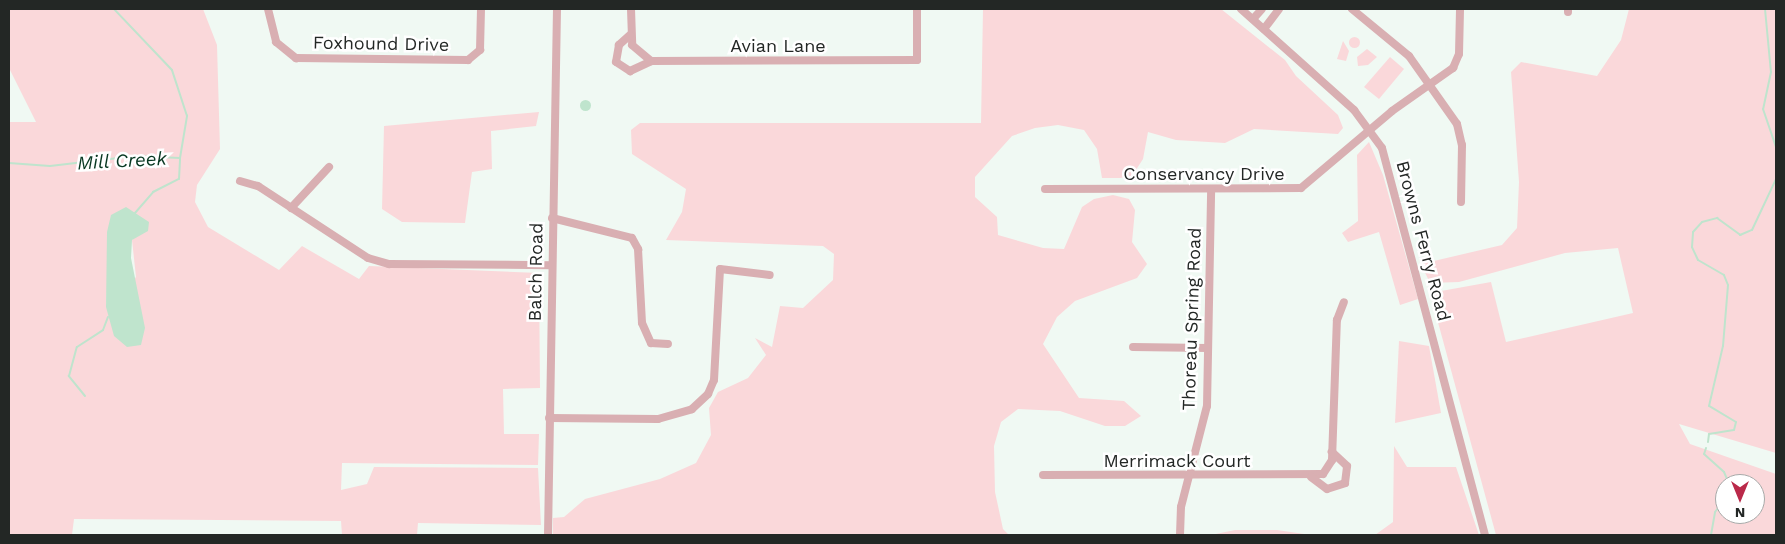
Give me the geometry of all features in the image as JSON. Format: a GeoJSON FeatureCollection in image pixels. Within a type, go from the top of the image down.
{"type":"FeatureCollection","features":[{"type":"Feature","properties":{"kind":"street","name":"Foxhound Drive"},"geometry":{"type":"LineString","coordinates":[[268,9],[276,42],[296,58],[468,60],[480,50],[481,9]]}},
{"type":"Feature","properties":{"kind":"street","name":"Balch Road"},"geometry":{"type":"LineString","coordinates":[[548,535],[551,264],[557,9]]}},
{"type":"Feature","properties":{"kind":"street"},"geometry":{"type":"LineString","coordinates":[[631,9],[630,35],[636,52],[651,61]]}},
{"type":"Feature","properties":{"kind":"street","name":"Avian Lane"},"geometry":{"type":"LineString","coordinates":[[651,61],[917,60],[917,9]]}},
{"type":"Feature","properties":{"kind":"street","name":"Browns Ferry Road"},"geometry":{"type":"LineString","coordinates":[[1241,9],[1372,128],[1387,161],[1412,248],[1462,459],[1485,535]]}},
{"type":"Feature","properties":{"kind":"street"},"geometry":{"type":"LineString","coordinates":[[1253,19],[1262,9]]}},
{"type":"Feature","properties":{"kind":"street"},"geometry":{"type":"LineString","coordinates":[[1264,29],[1280,9]]}},
{"type":"Feature","properties":{"kind":"street"},"geometry":{"type":"LineString","coordinates":[[1352,9],[1409,56],[1461,134],[1461,202]]}},
{"type":"Feature","properties":{"kind":"street","name":"Conservancy Drive"},"geometry":{"type":"LineString","coordinates":[[1045,189],[1211,190],[1302,188],[1372,128],[1456,62],[1460,9]]}},
{"type":"Feature","properties":{"kind":"street"},"geometry":{"type":"LineString","coordinates":[[630,35],[619,45],[616,62],[630,71],[651,61]]}},
{"type":"Feature","properties":{"kind":"street"},"geometry":{"type":"LineString","coordinates":[[291,208],[329,167]]}},
{"type":"Feature","properties":{"kind":"street"},"geometry":{"type":"LineString","coordinates":[[240,181],[258,186],[368,258],[389,264],[551,264]]}},
{"type":"Feature","properties":{"kind":"street","name":"Thoreau Spring Road"},"geometry":{"type":"LineString","coordinates":[[1180,535],[1188,476],[1206,414],[1211,190]]}},
{"type":"Feature","properties":{"kind":"street"},"geometry":{"type":"LineString","coordinates":[[552,218],[632,238],[640,267],[642,323],[651,343],[668,344]]}},
{"type":"Feature","properties":{"kind":"street"},"geometry":{"type":"LineString","coordinates":[[549,418],[658,419],[692,409],[708,394],[714,380],[720,269],[770,275]]}},
{"type":"Feature","properties":{"kind":"street"},"geometry":{"type":"LineString","coordinates":[[1311,477],[1330,468],[1337,320],[1344,302]]}},
{"type":"Feature","properties":{"kind":"street"},"geometry":{"type":"LineString","coordinates":[[1133,347],[1207,348]]}},
{"type":"Feature","properties":{"kind":"street","name":"Merrimack Court"},"geometry":{"type":"LineString","coordinates":[[1042,475],[1311,477],[1327,489],[1345,484],[1347,466],[1332,452]]}},
{"type":"Feature","properties":{"kind":"shaded area"},"geometry":{"type":"Polygon","coordinates":[[[9,9],[203,9],[217,45],[220,149],[197,185],[195,202],[208,227],[279,270],[302,246],[359,279],[369,266],[539,273],[540,388],[503,389],[504,434],[539,434],[538,465],[342,463],[341,490],[367,484],[374,467],[538,468],[541,525],[418,523],[417,535],[342,535],[341,521],[74,519],[72,535],[9,535],[9,122],[36,122],[9,68],[9,9]],[[111,215],[106,307],[136,277],[132,240],[141,232],[111,215]]]}},
{"type":"Feature","properties":{"kind":"shaded area"},"geometry":{"type":"Polygon","coordinates":[[[983,9],[1221,9],[1285,60],[1296,76],[1338,115],[1343,128],[1338,134],[1254,129],[1225,143],[1176,140],[1148,132],[1143,159],[1132,176],[1120,178],[1102,178],[1097,149],[1084,130],[1058,125],[1035,128],[1012,136],[975,177],[975,197],[997,217],[998,235],[1043,248],[1064,249],[1082,207],[1094,199],[1113,195],[1129,199],[1135,210],[1132,242],[1147,264],[1137,278],[1075,301],[1057,317],[1043,344],[1079,398],[1124,401],[1141,416],[1125,426],[1105,426],[1060,411],[1018,409],[1001,422],[994,446],[995,492],[1003,529],[1009,535],[553,535],[553,518],[564,517],[585,499],[660,479],[696,463],[711,435],[709,408],[718,392],[748,378],[766,355],[755,338],[772,347],[780,306],[803,308],[833,280],[834,254],[823,246],[666,240],[682,212],[686,189],[632,154],[631,130],[640,123],[981,123],[983,9]]]}},
{"type":"Feature","properties":{"kind":"shaded area"},"geometry":{"type":"Polygon","coordinates":[[[1629,9],[1776,9],[1776,453],[1679,424],[1690,444],[1776,474],[1776,535],[1496,535],[1430,293],[1491,282],[1506,342],[1633,313],[1618,248],[1565,253],[1459,282],[1430,283],[1421,264],[1502,245],[1517,228],[1519,182],[1511,72],[1521,62],[1597,76],[1621,40],[1629,9]]]}},
{"type":"Feature","properties":{"kind":"shaded area"},"geometry":{"type":"Polygon","coordinates":[[[1354,36],[1360,42],[1354,48],[1348,42],[1354,36]]]}},
{"type":"Feature","properties":{"kind":"shaded area"},"geometry":{"type":"Polygon","coordinates":[[[1343,41],[1349,51],[1346,61],[1337,59],[1343,41]]]}},
{"type":"Feature","properties":{"kind":"shaded area"},"geometry":{"type":"Polygon","coordinates":[[[1367,49],[1377,57],[1368,65],[1358,66],[1357,57],[1367,49]]]}},
{"type":"Feature","properties":{"kind":"shaded area"},"geometry":{"type":"Polygon","coordinates":[[[1390,57],[1404,69],[1379,99],[1364,87],[1390,57]]]}},
{"type":"Feature","properties":{"kind":"shaded area"},"geometry":{"type":"Polygon","coordinates":[[[585,99],[591,105],[585,111],[579,105],[585,99]]]}},
{"type":"Feature","properties":{"kind":"shaded area"},"geometry":{"type":"Polygon","coordinates":[[[539,112],[536,126],[491,131],[492,169],[472,172],[465,223],[402,222],[382,209],[384,126],[539,112]]]}},
{"type":"Feature","properties":{"kind":"shaded area"},"geometry":{"type":"Polygon","coordinates":[[[1369,142],[1383,175],[1418,299],[1400,305],[1379,232],[1348,242],[1342,233],[1358,221],[1357,155],[1369,142]]]}},
{"type":"Feature","properties":{"kind":"shaded area"},"geometry":{"type":"Polygon","coordinates":[[[126,207],[149,222],[148,231],[132,240],[131,258],[145,328],[141,345],[127,347],[114,336],[106,307],[107,232],[111,215],[126,207]]]}},
{"type":"Feature","properties":{"kind":"shaded area"},"geometry":{"type":"Polygon","coordinates":[[[1399,341],[1429,346],[1441,413],[1395,423],[1399,341]]]}},
{"type":"Feature","properties":{"kind":"shaded area"},"geometry":{"type":"Polygon","coordinates":[[[1394,446],[1407,467],[1456,467],[1479,535],[1375,535],[1393,522],[1394,446]]]}},
{"type":"Feature","properties":{"kind":"shaded area"},"geometry":{"type":"Polygon","coordinates":[[[1235,530],[1277,530],[1311,535],[1211,535],[1235,530]]]}},
{"type":"Feature","properties":{"kind":"waterway","name":"Mill Creek"},"geometry":{"type":"LineString","coordinates":[[9,163],[50,166],[135,156],[180,158],[187,116],[172,70],[114,9]]}},
{"type":"Feature","properties":{"kind":"waterway"},"geometry":{"type":"LineString","coordinates":[[1765,9],[1771,72],[1763,109],[1776,147]]}},
{"type":"Feature","properties":{"kind":"waterway"},"geometry":{"type":"LineString","coordinates":[[135,213],[153,192],[179,179],[180,159]]}},
{"type":"Feature","properties":{"kind":"waterway"},"geometry":{"type":"LineString","coordinates":[[1708,442],[1709,434],[1734,430],[1736,422],[1709,406],[1723,346],[1728,285],[1724,275],[1698,260],[1692,247],[1693,232],[1702,222],[1717,218],[1740,235],[1752,230],[1776,179]]}},
{"type":"Feature","properties":{"kind":"waterway"},"geometry":{"type":"LineString","coordinates":[[85,396],[69,376],[77,347],[103,330],[108,317]]}},
{"type":"Feature","properties":{"kind":"waterway"},"geometry":{"type":"LineString","coordinates":[[1706,448],[1704,454],[1725,474]]}},
{"type":"Feature","properties":{"kind":"waterway"},"geometry":{"type":"LineString","coordinates":[[1711,535],[1715,512]]}}]}
